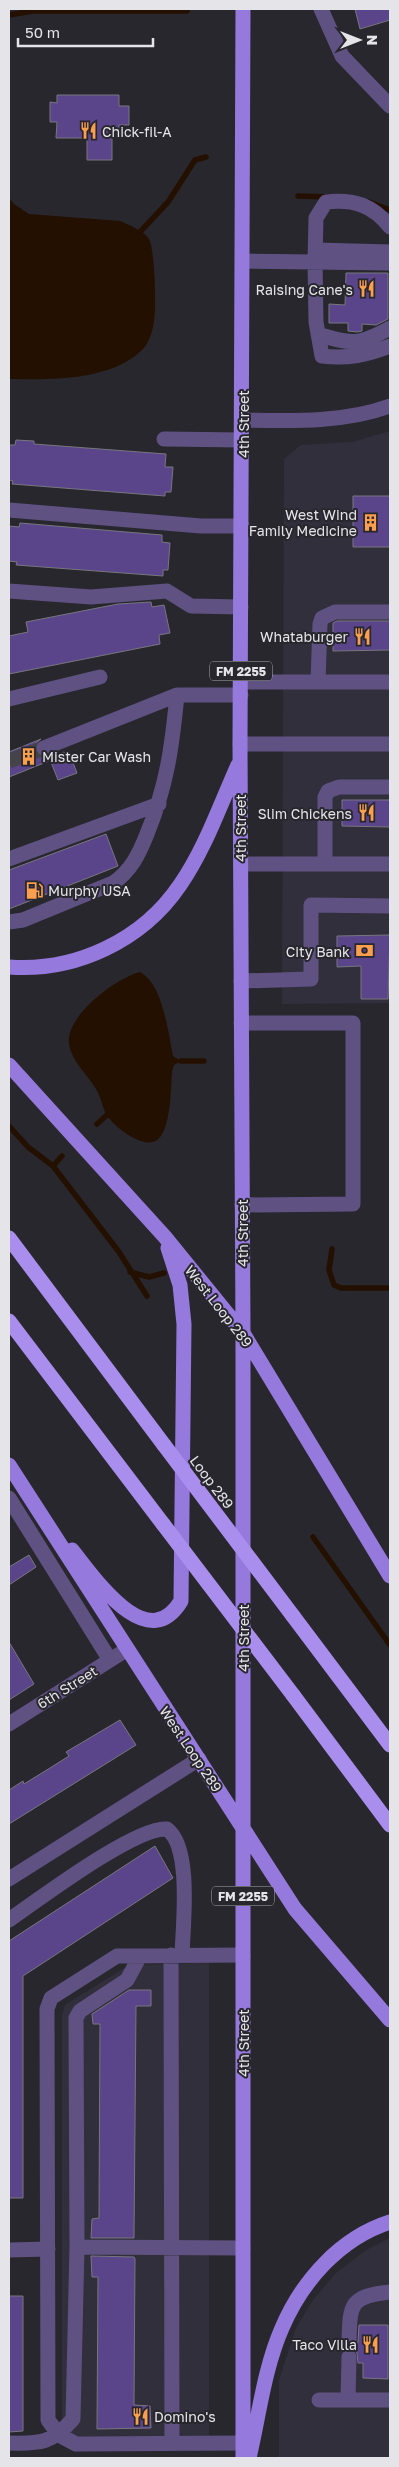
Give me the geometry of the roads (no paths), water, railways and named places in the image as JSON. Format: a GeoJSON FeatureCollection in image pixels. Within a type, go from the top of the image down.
{"type":"FeatureCollection","features":[{"type":"Feature","properties":{"kind":"highway","name":"Loop 289"},"geometry":{"type":"LineString","coordinates":[[9,1238],[390,1745]]}},
{"type":"Feature","properties":{"kind":"highway"},"geometry":{"type":"LineString","coordinates":[[9,1320],[390,1825]]}},
{"type":"Feature","properties":{"kind":"main road","name":"4th Street"},"geometry":{"type":"LineString","coordinates":[[243,9],[243,440],[240,752],[243,1333],[243,2458]]}},
{"type":"Feature","properties":{"kind":"main road"},"geometry":{"type":"LineString","coordinates":[[9,967],[47,966],[81,959],[114,944],[149,920],[167,903],[190,868],[240,752]]}},
{"type":"Feature","properties":{"kind":"main road","name":"West Loop 289"},"geometry":{"type":"LineString","coordinates":[[9,1066],[165,1237],[243,1333],[390,1576]]}},
{"type":"Feature","properties":{"kind":"main road"},"geometry":{"type":"LineString","coordinates":[[33,1502],[118,1606],[143,1620],[158,1619],[174,1614],[181,1601],[184,1324],[180,1285],[165,1237]]}},
{"type":"Feature","properties":{"kind":"main road","name":"West Loop 289"},"geometry":{"type":"LineString","coordinates":[[9,1465],[126,1650],[243,1826],[295,1909],[390,2020]]}},
{"type":"Feature","properties":{"kind":"main road"},"geometry":{"type":"LineString","coordinates":[[249,2458],[269,2366],[282,2328],[301,2293],[327,2260],[352,2240],[390,2222]]}},
{"type":"Feature","properties":{"kind":"street"},"geometry":{"type":"LineString","coordinates":[[322,9],[342,56],[390,106]]}},
{"type":"Feature","properties":{"kind":"street"},"geometry":{"type":"LineString","coordinates":[[390,227],[381,215],[354,201],[326,202],[316,218],[315,256],[316,322],[322,356],[345,359],[369,354],[390,346]]}},
{"type":"Feature","properties":{"kind":"street"},"geometry":{"type":"LineString","coordinates":[[243,261],[390,252]]}},
{"type":"Feature","properties":{"kind":"street"},"geometry":{"type":"LineString","coordinates":[[315,256],[390,263]]}},
{"type":"Feature","properties":{"kind":"street"},"geometry":{"type":"LineString","coordinates":[[318,334],[344,343],[359,342],[390,328]]}},
{"type":"Feature","properties":{"kind":"street"},"geometry":{"type":"LineString","coordinates":[[243,420],[300,421],[344,417],[390,406]]}},
{"type":"Feature","properties":{"kind":"street"},"geometry":{"type":"LineString","coordinates":[[164,439],[243,440]]}},
{"type":"Feature","properties":{"kind":"street"},"geometry":{"type":"LineString","coordinates":[[9,510],[201,526],[242,526]]}},
{"type":"Feature","properties":{"kind":"street"},"geometry":{"type":"LineString","coordinates":[[9,591],[91,597],[168,591],[191,606],[241,608]]}},
{"type":"Feature","properties":{"kind":"street"},"geometry":{"type":"LineString","coordinates":[[318,682],[320,624],[322,618],[335,612],[390,612]]}},
{"type":"Feature","properties":{"kind":"street"},"geometry":{"type":"LineString","coordinates":[[9,699],[100,677]]}},
{"type":"Feature","properties":{"kind":"street"},"geometry":{"type":"LineString","coordinates":[[44,748],[177,695],[318,682],[390,682]]}},
{"type":"Feature","properties":{"kind":"street"},"geometry":{"type":"LineString","coordinates":[[9,922],[23,920],[112,884],[132,866],[139,854],[159,804],[172,750],[177,695]]}},
{"type":"Feature","properties":{"kind":"street"},"geometry":{"type":"LineString","coordinates":[[240,752],[390,744]]}},
{"type":"Feature","properties":{"kind":"street"},"geometry":{"type":"LineString","coordinates":[[325,864],[325,796],[328,791],[339,787],[390,787]]}},
{"type":"Feature","properties":{"kind":"street"},"geometry":{"type":"LineString","coordinates":[[9,859],[159,804]]}},
{"type":"Feature","properties":{"kind":"street"},"geometry":{"type":"LineString","coordinates":[[241,864],[390,864]]}},
{"type":"Feature","properties":{"kind":"street"},"geometry":{"type":"LineString","coordinates":[[241,981],[311,979],[311,906],[390,906]]}},
{"type":"Feature","properties":{"kind":"street"},"geometry":{"type":"LineString","coordinates":[[242,1023],[353,1023],[353,1204],[242,1205]]}},
{"type":"Feature","properties":{"kind":"street"},"geometry":{"type":"LineString","coordinates":[[9,1498],[110,1660]]}},
{"type":"Feature","properties":{"kind":"street","name":"6th Street"},"geometry":{"type":"LineString","coordinates":[[9,1724],[126,1650]]}},
{"type":"Feature","properties":{"kind":"street"},"geometry":{"type":"LineString","coordinates":[[9,1879],[198,1759]]}},
{"type":"Feature","properties":{"kind":"street"},"geometry":{"type":"LineString","coordinates":[[9,1920],[100,1859],[145,1832],[158,1828],[167,1829],[178,1841],[183,1863],[177,1955],[172,2247],[172,2443]]}},
{"type":"Feature","properties":{"kind":"street"},"geometry":{"type":"LineString","coordinates":[[243,1955],[117,1956],[51,1998],[47,2009],[48,2420],[59,2434],[76,2444],[243,2443]]}},
{"type":"Feature","properties":{"kind":"street"},"geometry":{"type":"LineString","coordinates":[[9,2443],[44,2442],[59,2434],[73,2418],[77,2247],[76,2018],[80,2011],[128,1980],[140,1956]]}},
{"type":"Feature","properties":{"kind":"street"},"geometry":{"type":"LineString","coordinates":[[77,2247],[243,2248]]}},
{"type":"Feature","properties":{"kind":"street"},"geometry":{"type":"LineString","coordinates":[[9,2250],[48,2249]]}},
{"type":"Feature","properties":{"kind":"street"},"geometry":{"type":"LineString","coordinates":[[349,2341],[350,2313],[358,2301],[369,2294],[390,2292]]}},
{"type":"Feature","properties":{"kind":"street"},"geometry":{"type":"LineString","coordinates":[[348,2400],[349,2357]]}},
{"type":"Feature","properties":{"kind":"street"},"geometry":{"type":"LineString","coordinates":[[319,2400],[390,2400]]}},
{"type":"Feature","properties":{"kind":"waterway"},"geometry":{"type":"LineString","coordinates":[[9,15],[33,11],[187,11]]}},
{"type":"Feature","properties":{"kind":"waterway"},"geometry":{"type":"LineString","coordinates":[[140,232],[168,202],[195,160],[206,157]]}},
{"type":"Feature","properties":{"kind":"waterway"},"geometry":{"type":"LineString","coordinates":[[298,196],[328,197]]}},
{"type":"Feature","properties":{"kind":"waterway"},"geometry":{"type":"LineString","coordinates":[[369,202],[390,210]]}},
{"type":"Feature","properties":{"kind":"waterway"},"geometry":{"type":"LineString","coordinates":[[181,1061],[204,1061]]}},
{"type":"Feature","properties":{"kind":"waterway"},"geometry":{"type":"LineString","coordinates":[[97,1124],[107,1115]]}},
{"type":"Feature","properties":{"kind":"waterway"},"geometry":{"type":"LineString","coordinates":[[9,1126],[28,1147],[53,1166],[62,1156]]}},
{"type":"Feature","properties":{"kind":"waterway"},"geometry":{"type":"LineString","coordinates":[[53,1166],[119,1252],[147,1296]]}},
{"type":"Feature","properties":{"kind":"waterway"},"geometry":{"type":"LineString","coordinates":[[332,1249],[329,1270],[334,1285],[341,1288],[390,1288]]}},
{"type":"Feature","properties":{"kind":"waterway"},"geometry":{"type":"LineString","coordinates":[[130,1272],[149,1277],[164,1273]]}},
{"type":"Feature","properties":{"kind":"waterway"},"geometry":{"type":"LineString","coordinates":[[313,1537],[390,1645]]}},
{"type":"Feature","properties":{"kind":"tunnel"},"geometry":{"type":"LineString","coordinates":[[9,761],[44,748]]}},
{"type":"Feature","properties":{"kind":"place","name":"Chick-fil-A"},"geometry":{"type":"Point","coordinates":[88,131]}},
{"type":"Feature","properties":{"kind":"place","name":"Raising Cane's"},"geometry":{"type":"Point","coordinates":[367,289]}},
{"type":"Feature","properties":{"kind":"place","name":"West Wind Family Medicine"},"geometry":{"type":"Point","coordinates":[371,522]}},
{"type":"Feature","properties":{"kind":"place","name":"Whataburger"},"geometry":{"type":"Point","coordinates":[362,636]}},
{"type":"Feature","properties":{"kind":"place","name":"Mister Car Wash"},"geometry":{"type":"Point","coordinates":[28,756]}},
{"type":"Feature","properties":{"kind":"place","name":"Slim Chickens"},"geometry":{"type":"Point","coordinates":[366,813]}},
{"type":"Feature","properties":{"kind":"place","name":"Murphy USA"},"geometry":{"type":"Point","coordinates":[34,890]}},
{"type":"Feature","properties":{"kind":"place","name":"City Bank"},"geometry":{"type":"Point","coordinates":[364,951]}},
{"type":"Feature","properties":{"kind":"place","name":"Taco Villa"},"geometry":{"type":"Point","coordinates":[371,2344]}},
{"type":"Feature","properties":{"kind":"place","name":"Domino's"},"geometry":{"type":"Point","coordinates":[140,2416]}}]}
